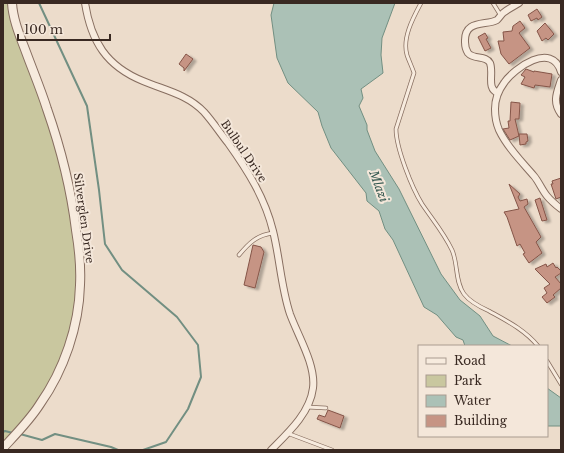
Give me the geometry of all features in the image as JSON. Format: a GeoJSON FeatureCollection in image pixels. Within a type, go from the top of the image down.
{"type":"FeatureCollection","features":[{"type":"Feature","properties":{"kind":"street","name":"Silverglen Drive"},"geometry":{"type":"LineString","coordinates":[[5,445],[28,420],[49,390],[68,347],[78,304],[80,270],[74,215],[62,153],[15,22],[12,3]]}},
{"type":"Feature","properties":{"kind":"street","name":"Bulbul Drive"},"geometry":{"type":"LineString","coordinates":[[86,3],[88,19],[96,42],[107,57],[130,75],[143,82],[181,96],[192,102],[204,113],[250,176],[264,201],[273,232],[287,304],[310,366],[313,389],[307,408],[271,450]]}},
{"type":"Feature","properties":{"kind":"street"},"geometry":{"type":"LineString","coordinates":[[498,93],[494,92],[491,87],[492,71],[489,61],[469,54],[466,48],[466,32],[471,27],[481,23],[494,21],[519,3]]}},
{"type":"Feature","properties":{"kind":"street"},"geometry":{"type":"LineString","coordinates":[[561,72],[558,65],[552,59],[547,57],[536,58],[510,76],[502,85],[498,93],[495,108],[496,123],[503,137],[538,180],[547,196],[561,209]]}},
{"type":"Feature","properties":{"kind":"street"},"geometry":{"type":"LineString","coordinates":[[561,80],[556,103],[561,114]]}},
{"type":"Feature","properties":{"kind":"lane"},"geometry":{"type":"LineString","coordinates":[[421,3],[409,32],[406,47],[407,56],[414,73],[396,129],[396,137],[400,151],[421,202],[453,252],[460,286],[463,293],[471,301],[522,330],[537,345]]}},
{"type":"Feature","properties":{"kind":"lane"},"geometry":{"type":"LineString","coordinates":[[493,3],[501,16]]}},
{"type":"Feature","properties":{"kind":"lane"},"geometry":{"type":"LineString","coordinates":[[239,255],[256,237],[273,232]]}},
{"type":"Feature","properties":{"kind":"lane"},"geometry":{"type":"LineString","coordinates":[[548,363],[561,384]]}},
{"type":"Feature","properties":{"kind":"lane"},"geometry":{"type":"LineString","coordinates":[[307,408],[326,408]]}},
{"type":"Feature","properties":{"kind":"lane"},"geometry":{"type":"LineString","coordinates":[[286,433],[332,450]]}},
{"type":"Feature","properties":{"kind":"green space"},"geometry":{"type":"Polygon","coordinates":[[[3,3],[11,3],[61,152],[80,270],[71,337],[44,396],[3,447],[3,3]]]}},
{"type":"Feature","properties":{"kind":"water","name":"Mlazi"},"geometry":{"type":"Polygon","coordinates":[[[274,3],[395,3],[382,38],[381,55],[383,73],[361,89],[363,98],[359,106],[367,125],[367,130],[375,151],[399,189],[441,274],[460,300],[480,316],[493,336],[510,345],[465,345],[463,340],[456,337],[437,315],[424,307],[393,240],[385,229],[379,211],[367,201],[366,193],[331,148],[318,112],[288,83],[277,58],[271,15],[274,3]]]}},
{"type":"Feature","properties":{"kind":"water"},"geometry":{"type":"Polygon","coordinates":[[[548,389],[561,398],[561,426],[548,426],[548,389]]]}},
{"type":"Feature","properties":{"kind":"building"},"geometry":{"type":"Polygon","coordinates":[[[537,9],[542,17],[538,20],[537,18],[531,21],[528,15],[537,9]]]}},
{"type":"Feature","properties":{"kind":"building"},"geometry":{"type":"Polygon","coordinates":[[[520,21],[525,28],[519,33],[530,48],[509,64],[501,54],[498,41],[504,41],[503,32],[512,31],[513,26],[520,21]]]}},
{"type":"Feature","properties":{"kind":"building"},"geometry":{"type":"Polygon","coordinates":[[[545,23],[554,34],[548,40],[546,38],[542,41],[537,31],[545,23]]]}},
{"type":"Feature","properties":{"kind":"building"},"geometry":{"type":"Polygon","coordinates":[[[485,33],[488,38],[486,39],[491,48],[485,51],[478,37],[485,33]]]}},
{"type":"Feature","properties":{"kind":"building"},"geometry":{"type":"Polygon","coordinates":[[[186,54],[193,59],[184,71],[184,68],[179,64],[186,54]]]}},
{"type":"Feature","properties":{"kind":"building"},"geometry":{"type":"Polygon","coordinates":[[[526,69],[534,72],[552,74],[550,87],[535,85],[534,88],[521,84],[525,77],[521,75],[526,69]]]}},
{"type":"Feature","properties":{"kind":"building"},"geometry":{"type":"Polygon","coordinates":[[[511,102],[520,103],[519,119],[515,119],[519,136],[510,140],[503,129],[509,128],[508,121],[510,121],[511,102]]]}},
{"type":"Feature","properties":{"kind":"building"},"geometry":{"type":"Polygon","coordinates":[[[519,134],[527,134],[528,141],[526,144],[520,145],[519,134]]]}},
{"type":"Feature","properties":{"kind":"building"},"geometry":{"type":"Polygon","coordinates":[[[561,178],[561,197],[556,199],[551,184],[553,184],[552,181],[561,178]]]}},
{"type":"Feature","properties":{"kind":"building"},"geometry":{"type":"Polygon","coordinates":[[[509,184],[520,194],[518,197],[520,201],[527,199],[528,204],[524,207],[541,237],[536,242],[542,253],[529,263],[523,254],[525,253],[520,244],[517,246],[504,212],[519,209],[509,184]]]}},
{"type":"Feature","properties":{"kind":"building"},"geometry":{"type":"Polygon","coordinates":[[[540,198],[547,220],[542,221],[535,200],[540,198]]]}},
{"type":"Feature","properties":{"kind":"building"},"geometry":{"type":"Polygon","coordinates":[[[253,245],[261,247],[264,252],[255,288],[244,285],[253,245]]]}},
{"type":"Feature","properties":{"kind":"building"},"geometry":{"type":"Polygon","coordinates":[[[553,263],[556,268],[557,267],[561,271],[561,273],[555,277],[561,284],[561,288],[553,295],[555,297],[547,303],[542,297],[547,293],[544,288],[550,284],[535,269],[546,264],[547,267],[553,263]]]}},
{"type":"Feature","properties":{"kind":"building"},"geometry":{"type":"Polygon","coordinates":[[[328,410],[344,416],[340,428],[317,419],[319,415],[325,417],[328,410]]]}},
{"type":"Feature","properties":{"kind":"waterway"},"geometry":{"type":"LineString","coordinates":[[39,3],[87,106],[105,244],[122,270],[177,317],[198,345],[201,377],[188,409],[166,442],[143,450]]}},
{"type":"Feature","properties":{"kind":"waterway"},"geometry":{"type":"LineString","coordinates":[[3,432],[13,433]]}},
{"type":"Feature","properties":{"kind":"waterway"},"geometry":{"type":"LineString","coordinates":[[20,434],[42,440],[55,434],[118,450]]}}]}
